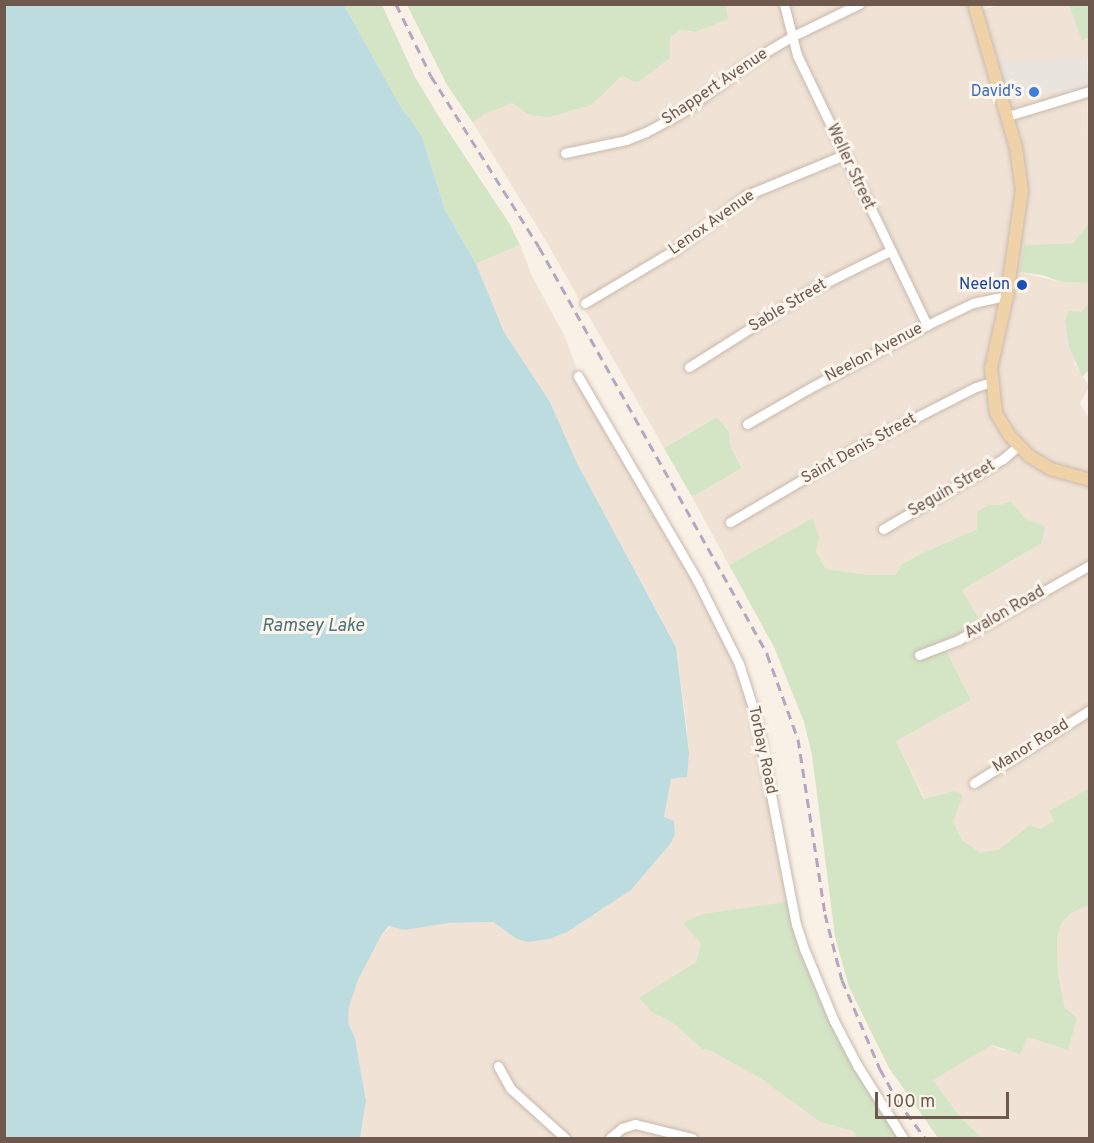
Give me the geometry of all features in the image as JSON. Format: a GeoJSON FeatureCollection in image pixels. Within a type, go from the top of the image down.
{"type":"FeatureCollection","features":[{"type":"Feature","properties":{"kind":"main road"},"geometry":{"type":"LineString","coordinates":[[974,4],[1008,116],[1020,166],[1022,205],[1007,296],[994,351],[992,382],[996,413],[1018,446],[1051,469],[1089,480]]}},
{"type":"Feature","properties":{"kind":"street","name":"Weller Street"},"geometry":{"type":"LineString","coordinates":[[784,4],[791,37],[844,155],[927,325]]}},
{"type":"Feature","properties":{"kind":"street","name":"Shappert Avenue"},"geometry":{"type":"LineString","coordinates":[[565,153],[626,140],[646,132],[683,112],[751,61],[791,37],[859,4]]}},
{"type":"Feature","properties":{"kind":"street"},"geometry":{"type":"LineString","coordinates":[[1008,116],[1089,91]]}},
{"type":"Feature","properties":{"kind":"street","name":"Lenox Avenue"},"geometry":{"type":"LineString","coordinates":[[585,303],[676,249],[747,195],[844,155]]}},
{"type":"Feature","properties":{"kind":"street","name":"Sable Street"},"geometry":{"type":"LineString","coordinates":[[689,367],[811,290],[891,251]]}},
{"type":"Feature","properties":{"kind":"street","name":"Neelon Avenue"},"geometry":{"type":"LineString","coordinates":[[747,424],[808,388],[927,325],[973,303],[1007,296]]}},
{"type":"Feature","properties":{"kind":"street","name":"Torbay Road"},"geometry":{"type":"LineString","coordinates":[[578,376],[697,580],[739,664],[756,717],[796,924],[805,951],[834,1022],[857,1065],[903,1138]]}},
{"type":"Feature","properties":{"kind":"street","name":"Saint Denis Street"},"geometry":{"type":"LineString","coordinates":[[730,522],[858,447],[976,387],[992,382]]}},
{"type":"Feature","properties":{"kind":"street","name":"Seguin Street"},"geometry":{"type":"LineString","coordinates":[[883,529],[1003,459],[1018,446]]}},
{"type":"Feature","properties":{"kind":"street","name":"Avalon Road"},"geometry":{"type":"LineString","coordinates":[[918,655],[958,640],[1089,565]]}},
{"type":"Feature","properties":{"kind":"street","name":"Manor Road"},"geometry":{"type":"LineString","coordinates":[[974,783],[1089,710]]}},
{"type":"Feature","properties":{"kind":"street"},"geometry":{"type":"LineString","coordinates":[[498,1066],[511,1089],[565,1138]]}},
{"type":"Feature","properties":{"kind":"street"},"geometry":{"type":"LineString","coordinates":[[610,1138],[622,1128],[634,1124],[692,1138]]}},
{"type":"Feature","properties":{"kind":"shaded area"},"geometry":{"type":"Polygon","coordinates":[[[974,4],[977,11],[1000,5],[1069,5],[1082,41],[1089,37],[1089,66],[1087,57],[1089,222],[1075,243],[1024,245],[1019,272],[1061,282],[1088,283],[1089,302],[1081,312],[1074,363],[1089,386],[1080,404],[1090,419],[1089,788],[1049,811],[1054,821],[1040,829],[1030,825],[998,851],[980,852],[962,840],[953,821],[954,791],[925,799],[896,741],[971,700],[942,642],[962,590],[1042,543],[1044,526],[1026,519],[1011,501],[1000,505],[988,505],[977,529],[918,555],[901,565],[897,575],[870,575],[826,569],[816,550],[812,519],[729,565],[692,497],[742,468],[731,448],[729,432],[717,417],[664,448],[546,241],[473,123],[483,115],[512,103],[529,115],[610,87],[622,76],[637,83],[669,58],[670,37],[681,30],[696,32],[727,19],[726,5],[974,4]]]}},
{"type":"Feature","properties":{"kind":"shaded area"},"geometry":{"type":"Polygon","coordinates":[[[1087,57],[1089,90],[997,95],[995,62],[1087,57]]]}},
{"type":"Feature","properties":{"kind":"shaded area"},"geometry":{"type":"Polygon","coordinates":[[[520,245],[532,276],[565,337],[579,375],[744,675],[792,901],[683,923],[701,944],[696,962],[653,1013],[674,1024],[702,1049],[711,1051],[760,1078],[820,1122],[853,1131],[857,1138],[360,1138],[366,1101],[355,1038],[348,1023],[349,1007],[358,980],[382,934],[393,925],[405,930],[449,923],[493,922],[517,939],[631,890],[671,843],[664,817],[671,779],[687,777],[687,731],[676,646],[577,463],[550,402],[504,332],[476,264],[520,245]]]}},
{"type":"Feature","properties":{"kind":"shaded area"},"geometry":{"type":"Polygon","coordinates":[[[1089,905],[1089,1138],[982,1138],[960,1117],[932,1080],[992,1045],[1004,1051],[1027,1037],[1065,1008],[1058,974],[1057,937],[1062,922],[1071,912],[1089,905]]]}},
{"type":"Feature","properties":{"kind":"green space"},"geometry":{"type":"Polygon","coordinates":[[[344,5],[382,5],[415,77],[509,223],[520,245],[476,264],[445,210],[422,136],[401,107],[344,5]]]}},
{"type":"Feature","properties":{"kind":"green space"},"geometry":{"type":"Polygon","coordinates":[[[407,5],[726,5],[728,19],[696,32],[681,30],[670,37],[670,58],[637,83],[622,76],[591,105],[549,117],[529,115],[512,103],[483,115],[473,123],[447,85],[407,5]]]}},
{"type":"Feature","properties":{"kind":"green space"},"geometry":{"type":"Polygon","coordinates":[[[1069,5],[1089,5],[1089,37],[1082,41],[1069,5]]]}},
{"type":"Feature","properties":{"kind":"green space"},"geometry":{"type":"Polygon","coordinates":[[[1089,222],[1089,298],[1088,283],[1061,282],[1042,275],[1019,272],[1024,245],[1074,243],[1089,222]]]}},
{"type":"Feature","properties":{"kind":"green space"},"geometry":{"type":"Polygon","coordinates":[[[1089,302],[1089,370],[1082,377],[1069,347],[1065,321],[1068,311],[1081,312],[1089,302]]]}},
{"type":"Feature","properties":{"kind":"green space"},"geometry":{"type":"Polygon","coordinates":[[[717,417],[729,432],[731,448],[742,468],[692,497],[664,448],[717,417]]]}},
{"type":"Feature","properties":{"kind":"green space"},"geometry":{"type":"Polygon","coordinates":[[[1011,501],[1026,519],[1045,526],[1042,543],[962,590],[982,625],[942,642],[971,700],[896,741],[924,799],[954,791],[963,795],[953,821],[962,840],[980,852],[998,850],[1030,825],[1040,829],[1054,821],[1049,811],[1089,788],[1089,905],[1071,913],[1062,922],[1057,937],[1058,974],[1065,1008],[1077,1018],[1068,1050],[1028,1037],[1020,1054],[992,1045],[933,1080],[960,1117],[982,1138],[938,1138],[889,1068],[849,987],[835,937],[812,755],[804,722],[774,647],[729,565],[813,518],[819,538],[816,551],[826,569],[870,575],[896,575],[901,565],[918,555],[977,529],[977,512],[988,505],[1000,505],[1011,501]]]}},
{"type":"Feature","properties":{"kind":"green space"},"geometry":{"type":"Polygon","coordinates":[[[792,901],[835,1021],[904,1138],[857,1138],[853,1131],[820,1122],[760,1078],[711,1051],[702,1049],[674,1024],[653,1013],[639,998],[696,962],[701,944],[683,923],[703,914],[792,901]]]}},
{"type":"Feature","properties":{"kind":"water","name":"Ramsey Lake"},"geometry":{"type":"Polygon","coordinates":[[[5,4],[344,5],[401,107],[422,136],[445,210],[476,264],[504,332],[550,402],[577,463],[676,647],[689,753],[687,777],[671,779],[664,817],[674,821],[675,834],[671,843],[631,890],[567,932],[549,939],[528,942],[517,939],[493,922],[449,923],[405,930],[389,926],[382,934],[358,980],[349,1007],[348,1023],[355,1038],[366,1101],[360,1138],[5,1138],[5,4]]]}},
{"type":"Feature","properties":{"kind":"railway"},"geometry":{"type":"LineString","coordinates":[[396,4],[431,76],[539,247],[767,654],[798,739],[825,914],[842,980],[880,1069],[897,1100],[925,1138]]}},
{"type":"Feature","properties":{"kind":"place","name":"David's"},"geometry":{"type":"Point","coordinates":[1034,92]}},
{"type":"Feature","properties":{"kind":"place","name":"Neelon"},"geometry":{"type":"Point","coordinates":[1022,285]}}]}
